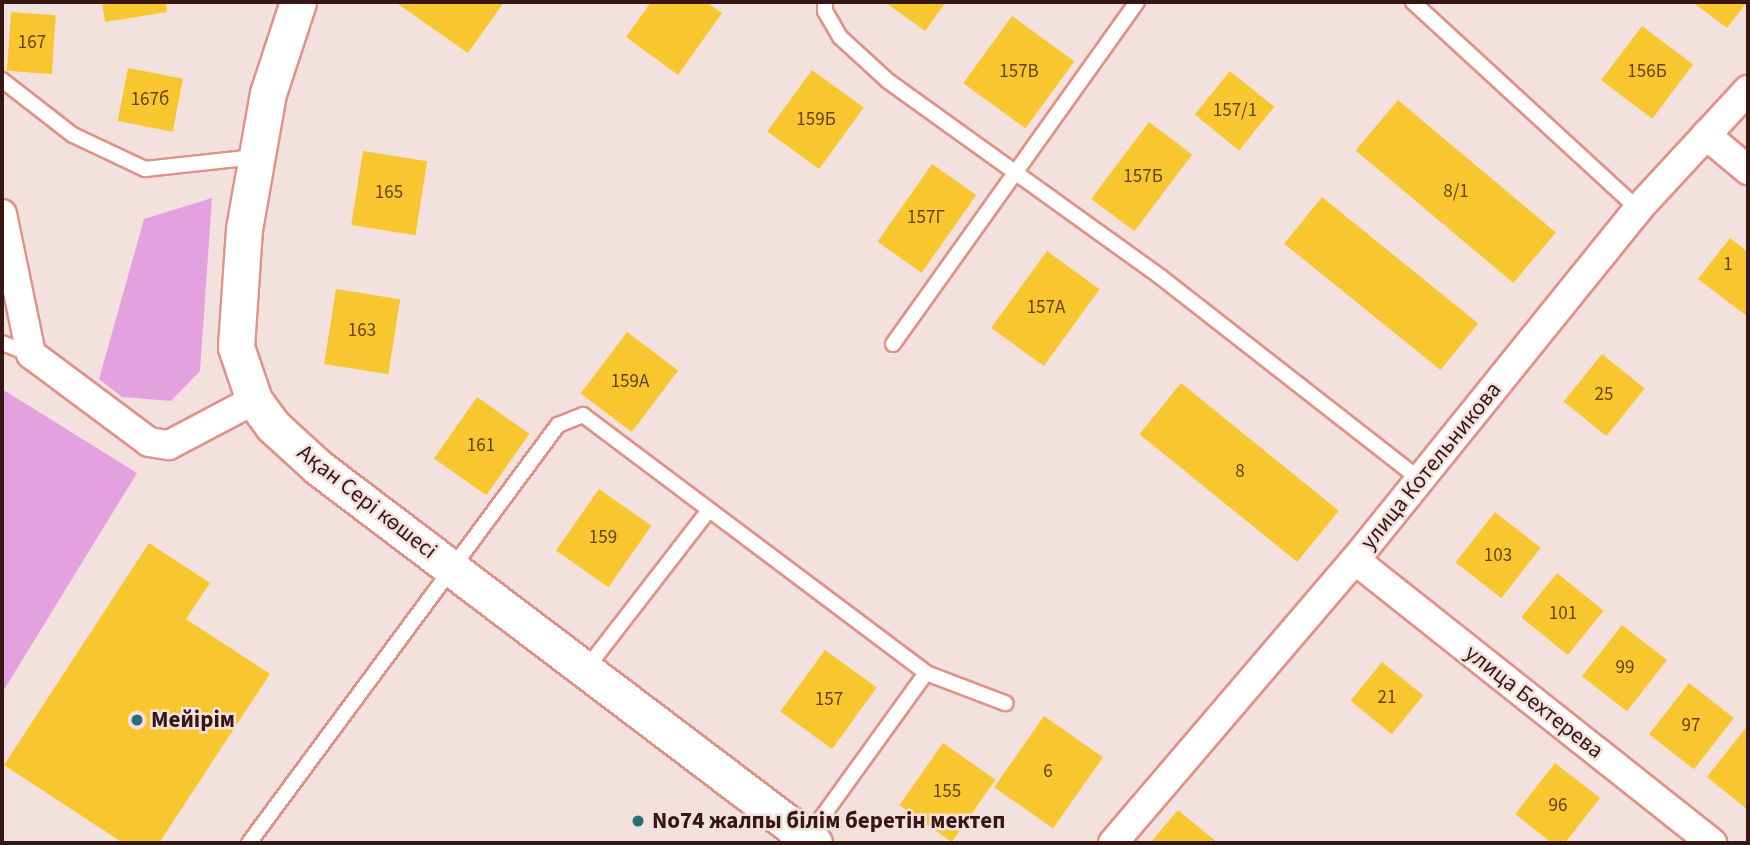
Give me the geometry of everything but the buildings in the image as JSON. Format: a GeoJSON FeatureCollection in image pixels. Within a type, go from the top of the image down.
{"type":"FeatureCollection","features":[{"type":"Feature","properties":{"kind":"street","name":"Ақан Сері көшесі"},"geometry":{"type":"LineString","coordinates":[[299,2],[268,93],[244,229],[236,347],[254,400],[273,426],[318,468],[811,841]]}},
{"type":"Feature","properties":{"kind":"street","name":"улица Котельникова"},"geometry":{"type":"LineString","coordinates":[[1113,843],[1355,560],[1638,209],[1748,90]]}},
{"type":"Feature","properties":{"kind":"street"},"geometry":{"type":"LineString","coordinates":[[1706,135],[1748,170]]}},
{"type":"Feature","properties":{"kind":"street"},"geometry":{"type":"LineString","coordinates":[[2,214],[32,354],[149,442],[169,444],[254,400]]}},
{"type":"Feature","properties":{"kind":"street","name":"улица Бехтерева"},"geometry":{"type":"LineString","coordinates":[[1355,560],[1712,843]]}},
{"type":"Feature","properties":{"kind":"lane"},"geometry":{"type":"LineString","coordinates":[[825,2],[825,11],[840,37],[888,81],[1162,278],[1419,479]]}},
{"type":"Feature","properties":{"kind":"lane"},"geometry":{"type":"LineString","coordinates":[[893,344],[1013,171],[1137,2]]}},
{"type":"Feature","properties":{"kind":"lane"},"geometry":{"type":"LineString","coordinates":[[1413,2],[1638,209]]}},
{"type":"Feature","properties":{"kind":"lane"},"geometry":{"type":"LineString","coordinates":[[2,80],[73,135],[145,169],[257,157]]}},
{"type":"Feature","properties":{"kind":"lane"},"geometry":{"type":"LineString","coordinates":[[2,343],[32,354]]}},
{"type":"Feature","properties":{"kind":"lane"},"geometry":{"type":"LineString","coordinates":[[249,843],[558,425],[583,415],[926,673],[1005,703]]}},
{"type":"Feature","properties":{"kind":"lane"},"geometry":{"type":"LineString","coordinates":[[586,669],[709,510]]}},
{"type":"Feature","properties":{"kind":"lane"},"geometry":{"type":"LineString","coordinates":[[811,841],[926,673]]}},
{"type":"Feature","properties":{"kind":"shaded area"},"geometry":{"type":"Polygon","coordinates":[[[212,198],[200,371],[171,401],[122,397],[99,379],[144,219],[212,198]]]}},
{"type":"Feature","properties":{"kind":"shaded area"},"geometry":{"type":"Polygon","coordinates":[[[2,389],[137,473],[2,693],[2,389]]]}},
{"type":"Feature","properties":{"kind":"place","name":"Мейiрiм"},"geometry":{"type":"Point","coordinates":[137,720]}},
{"type":"Feature","properties":{"kind":"place","name":"No74 жалпы білім беретін мектеп"},"geometry":{"type":"Point","coordinates":[638,821]}}]}
